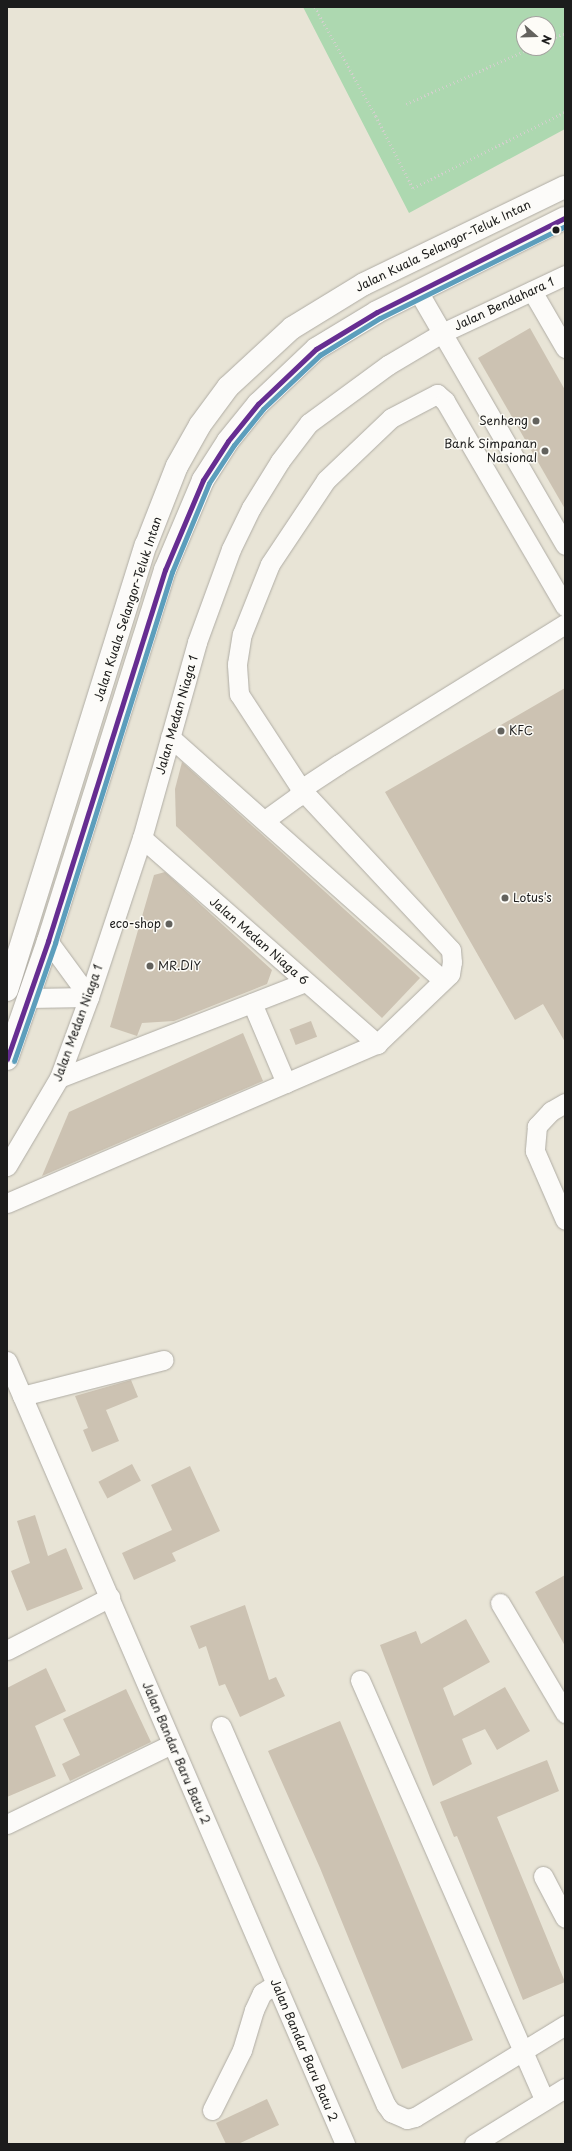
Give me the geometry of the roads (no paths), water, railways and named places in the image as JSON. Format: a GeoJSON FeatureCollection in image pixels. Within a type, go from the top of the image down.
{"type":"FeatureCollection","features":[{"type":"Feature","properties":{"kind":"highway","name":"Jalan Kuala Selangor-Teluk Intan"},"geometry":{"type":"LineString","coordinates":[[7,990],[146,545],[177,466],[200,426],[228,387],[292,328],[406,262],[565,186]]}},
{"type":"Feature","properties":{"kind":"highway","name":"Jalan Kuala Selangor-Teluk Intan"},"geometry":{"type":"LineString","coordinates":[[7,1059],[48,941],[165,570],[203,480],[228,440],[258,404],[316,349],[377,312],[419,293],[565,218]]}},
{"type":"Feature","properties":{"kind":"highway"},"geometry":{"type":"LineString","coordinates":[[328,306],[351,304],[406,279],[413,280],[419,293]]}},
{"type":"Feature","properties":{"kind":"street","name":"Jalan Bendahara 1"},"geometry":{"type":"LineString","coordinates":[[442,332],[565,275]]}},
{"type":"Feature","properties":{"kind":"street"},"geometry":{"type":"LineString","coordinates":[[532,290],[565,348]]}},
{"type":"Feature","properties":{"kind":"street"},"geometry":{"type":"LineString","coordinates":[[419,293],[565,545]]}},
{"type":"Feature","properties":{"kind":"street","name":"Jalan Medan Niaga 1"},"geometry":{"type":"LineString","coordinates":[[7,1166],[59,1078],[89,996],[142,838],[197,642],[232,549],[251,508],[280,461],[309,423],[388,364],[442,332]]}},
{"type":"Feature","properties":{"kind":"street"},"geometry":{"type":"LineString","coordinates":[[7,1203],[377,1044],[450,974],[452,962],[451,950],[301,789],[239,694],[237,664],[242,634],[270,564],[326,480],[391,418],[434,394],[440,396],[565,606]]}},
{"type":"Feature","properties":{"kind":"street"},"geometry":{"type":"LineString","coordinates":[[262,817],[297,797],[301,789],[416,714],[565,624]]}},
{"type":"Feature","properties":{"kind":"street"},"geometry":{"type":"LineString","coordinates":[[170,737],[262,817],[443,980]]}},
{"type":"Feature","properties":{"kind":"street","name":"Jalan Medan Niaga 6"},"geometry":{"type":"LineString","coordinates":[[142,838],[377,1044]]}},
{"type":"Feature","properties":{"kind":"street"},"geometry":{"type":"LineString","coordinates":[[48,941],[89,996]]}},
{"type":"Feature","properties":{"kind":"street"},"geometry":{"type":"LineString","coordinates":[[59,1078],[305,982]]}},
{"type":"Feature","properties":{"kind":"street"},"geometry":{"type":"LineString","coordinates":[[29,998],[89,996]]}},
{"type":"Feature","properties":{"kind":"street"},"geometry":{"type":"LineString","coordinates":[[252,1003],[286,1083]]}},
{"type":"Feature","properties":{"kind":"street"},"geometry":{"type":"LineString","coordinates":[[565,1103],[551,1112],[537,1126],[535,1151],[565,1220]]}},
{"type":"Feature","properties":{"kind":"street"},"geometry":{"type":"LineString","coordinates":[[22,1396],[163,1360]]}},
{"type":"Feature","properties":{"kind":"street","name":"Jalan Bandar Baru Batu 2"},"geometry":{"type":"LineString","coordinates":[[7,1362],[110,1597],[345,2144]]}},
{"type":"Feature","properties":{"kind":"street"},"geometry":{"type":"LineString","coordinates":[[7,1650],[110,1597]]}},
{"type":"Feature","properties":{"kind":"street"},"geometry":{"type":"LineString","coordinates":[[500,1603],[565,1713]]}},
{"type":"Feature","properties":{"kind":"street"},"geometry":{"type":"LineString","coordinates":[[360,1680],[521,2052],[544,2100]]}},
{"type":"Feature","properties":{"kind":"street"},"geometry":{"type":"LineString","coordinates":[[221,1726],[386,2105],[391,2112],[407,2119],[415,2118],[565,2025]]}},
{"type":"Feature","properties":{"kind":"street"},"geometry":{"type":"LineString","coordinates":[[7,1824],[172,1744]]}},
{"type":"Feature","properties":{"kind":"street"},"geometry":{"type":"LineString","coordinates":[[543,1876],[565,1918]]}},
{"type":"Feature","properties":{"kind":"street"},"geometry":{"type":"LineString","coordinates":[[212,2110],[242,2050],[254,2010],[262,1993],[276,1984]]}},
{"type":"Feature","properties":{"kind":"street"},"geometry":{"type":"LineString","coordinates":[[474,2144],[565,2088]]}},
{"type":"Feature","properties":{"kind":"place","name":"Senheng"},"geometry":{"type":"Point","coordinates":[536,421]}},
{"type":"Feature","properties":{"kind":"place","name":"Bank Simpanan Nasional"},"geometry":{"type":"Point","coordinates":[545,451]}},
{"type":"Feature","properties":{"kind":"place","name":"KFC"},"geometry":{"type":"Point","coordinates":[501,731]}},
{"type":"Feature","properties":{"kind":"place","name":"Lotus's"},"geometry":{"type":"Point","coordinates":[505,898]}},
{"type":"Feature","properties":{"kind":"place","name":"eco-shop"},"geometry":{"type":"Point","coordinates":[169,924]}},
{"type":"Feature","properties":{"kind":"place","name":"MR.DIY"},"geometry":{"type":"Point","coordinates":[150,966]}}]}
